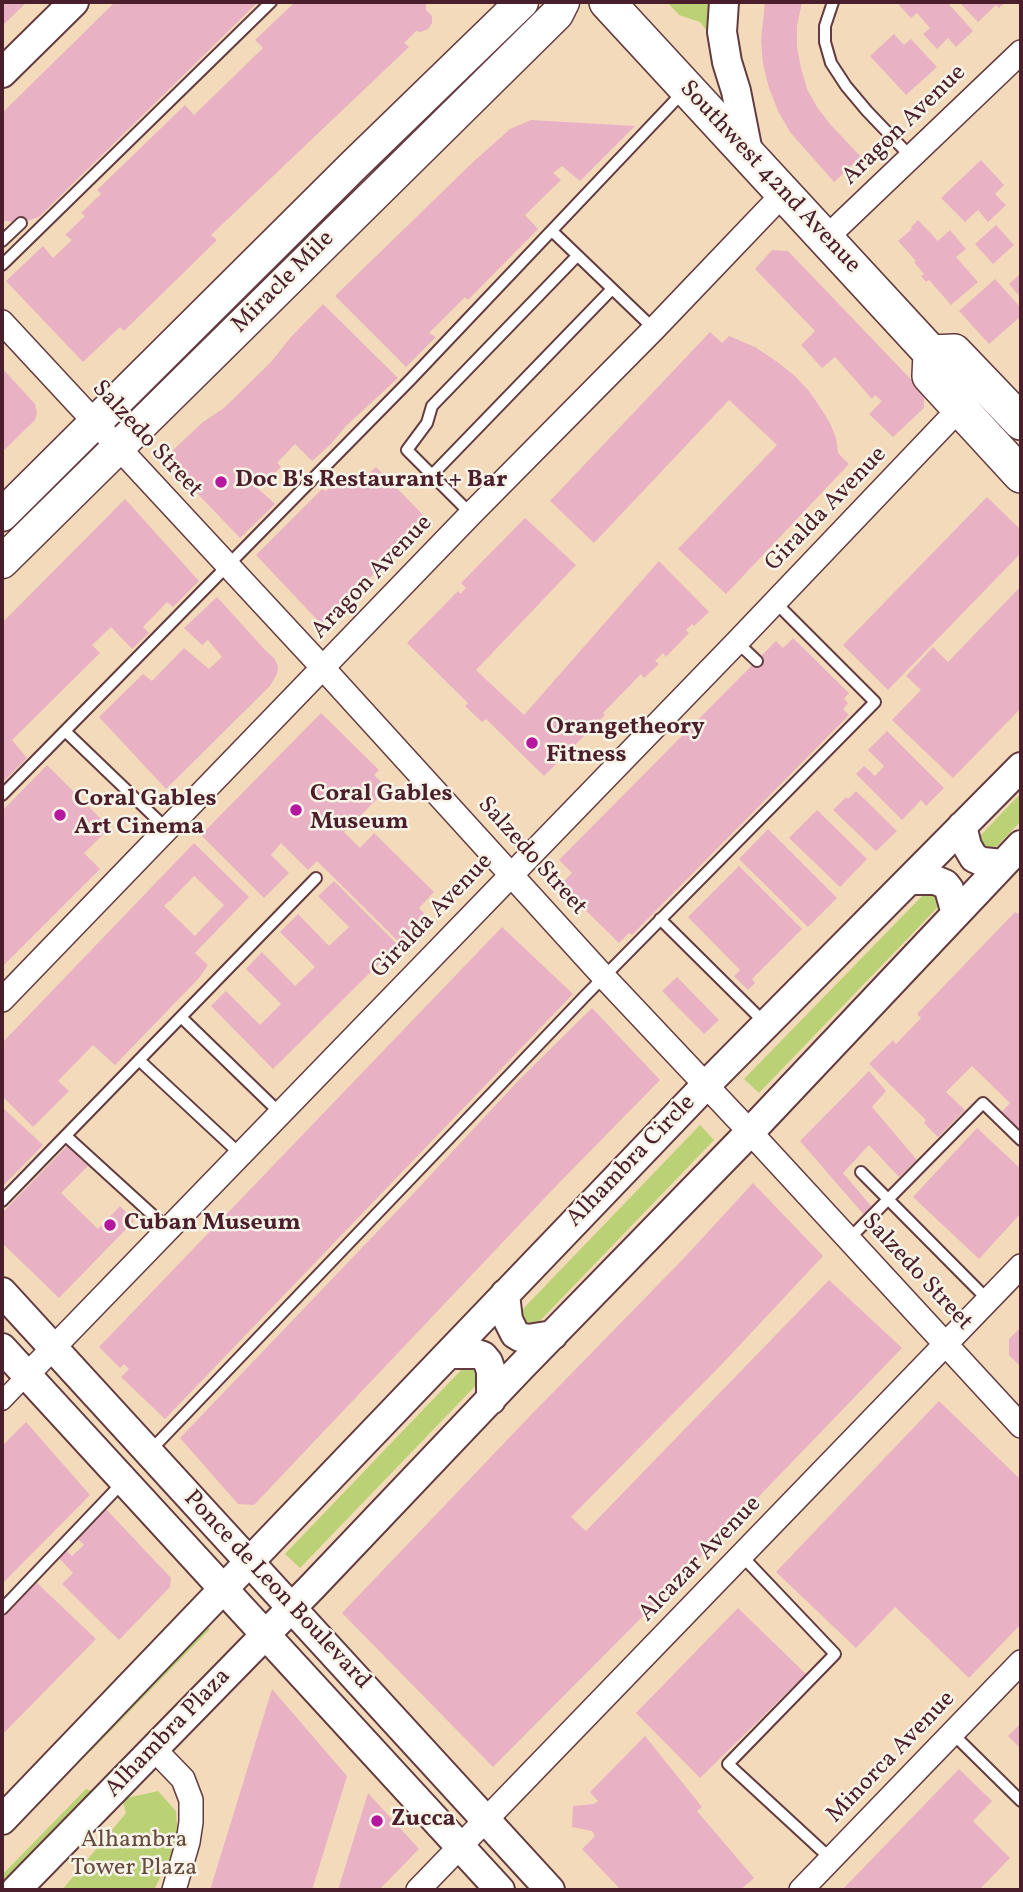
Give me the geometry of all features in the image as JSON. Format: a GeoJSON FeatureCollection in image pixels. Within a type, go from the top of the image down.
{"type":"FeatureCollection","features":[{"type":"Feature","properties":{"kind":"main road","name":"Miracle Mile"},"geometry":{"type":"LineString","coordinates":[[2,515],[522,2]]}},
{"type":"Feature","properties":{"kind":"main road","name":"Miracle Mile"},"geometry":{"type":"LineString","coordinates":[[2,562],[557,14],[563,2]]}},
{"type":"Feature","properties":{"kind":"main road","name":"Southwest 42nd Avenue"},"geometry":{"type":"LineString","coordinates":[[607,2],[931,353]]}},
{"type":"Feature","properties":{"kind":"main road"},"geometry":{"type":"LineString","coordinates":[[1020,424],[954,352],[931,353],[930,376],[1021,475]]}},
{"type":"Feature","properties":{"kind":"main road"},"geometry":{"type":"LineString","coordinates":[[960,409],[983,412],[1020,424]]}},
{"type":"Feature","properties":{"kind":"street"},"geometry":{"type":"LineString","coordinates":[[2,73],[74,2]]}},
{"type":"Feature","properties":{"kind":"street"},"geometry":{"type":"LineString","coordinates":[[724,2],[722,32],[749,157]]}},
{"type":"Feature","properties":{"kind":"street","name":"Aragon Avenue"},"geometry":{"type":"LineString","coordinates":[[825,239],[1021,52]]}},
{"type":"Feature","properties":{"kind":"street","name":"Aragon Avenue"},"geometry":{"type":"LineString","coordinates":[[2,1000],[783,194]]}},
{"type":"Feature","properties":{"kind":"street","name":"Salzedo Street"},"geometry":{"type":"LineString","coordinates":[[2,322],[1021,1426]]}},
{"type":"Feature","properties":{"kind":"street","name":"Giralda Avenue"},"geometry":{"type":"LineString","coordinates":[[2,1401],[960,409]]}},
{"type":"Feature","properties":{"kind":"street","name":"Alhambra Circle"},"geometry":{"type":"LineString","coordinates":[[249,1562],[706,1085],[1021,767]]}},
{"type":"Feature","properties":{"kind":"street"},"geometry":{"type":"LineString","coordinates":[[962,826],[967,846],[974,858],[983,862],[1012,855]]}},
{"type":"Feature","properties":{"kind":"street"},"geometry":{"type":"LineString","coordinates":[[292,1608],[1012,855]]}},
{"type":"Feature","properties":{"kind":"street"},"geometry":{"type":"LineString","coordinates":[[910,880],[935,880],[945,884],[956,914]]}},
{"type":"Feature","properties":{"kind":"street","name":"Alcazar Avenue"},"geometry":{"type":"LineString","coordinates":[[418,1890],[1021,1266]]}},
{"type":"Feature","properties":{"kind":"street","name":"Ponce de Leon Boulevard"},"geometry":{"type":"LineString","coordinates":[[2,1292],[550,1890]]}},
{"type":"Feature","properties":{"kind":"street"},"geometry":{"type":"LineString","coordinates":[[505,1294],[508,1320],[515,1334],[528,1339],[553,1335]]}},
{"type":"Feature","properties":{"kind":"street","name":"Ponce de Leon Boulevard"},"geometry":{"type":"LineString","coordinates":[[2,1348],[500,1890]]}},
{"type":"Feature","properties":{"kind":"street"},"geometry":{"type":"LineString","coordinates":[[449,1354],[484,1356],[491,1371],[491,1400]]}},
{"type":"Feature","properties":{"kind":"street"},"geometry":{"type":"LineString","coordinates":[[2,1820],[249,1562]]}},
{"type":"Feature","properties":{"kind":"street","name":"Alhambra Plaza"},"geometry":{"type":"LineString","coordinates":[[16,1890],[292,1608]]}},
{"type":"Feature","properties":{"kind":"street","name":"Minorca Avenue"},"geometry":{"type":"LineString","coordinates":[[801,1890],[1021,1662]]}},
{"type":"Feature","properties":{"kind":"street"},"geometry":{"type":"LineString","coordinates":[[155,1750],[183,1779],[191,1800],[188,1842],[174,1890]]}},
{"type":"Feature","properties":{"kind":"lane"},"geometry":{"type":"LineString","coordinates":[[2,265],[271,2]]}},
{"type":"Feature","properties":{"kind":"lane"},"geometry":{"type":"LineString","coordinates":[[833,2],[825,26],[825,42],[831,63],[867,111],[911,157]]}},
{"type":"Feature","properties":{"kind":"lane"},"geometry":{"type":"LineString","coordinates":[[2,796],[228,566],[687,88]]}},
{"type":"Feature","properties":{"kind":"lane"},"geometry":{"type":"LineString","coordinates":[[2,240],[21,223]]}},
{"type":"Feature","properties":{"kind":"lane"},"geometry":{"type":"LineString","coordinates":[[552,231],[654,329]]}},
{"type":"Feature","properties":{"kind":"lane"},"geometry":{"type":"LineString","coordinates":[[471,514],[407,450],[427,423],[432,406],[578,256]]}},
{"type":"Feature","properties":{"kind":"lane"},"geometry":{"type":"LineString","coordinates":[[432,475],[612,289]]}},
{"type":"Feature","properties":{"kind":"lane"},"geometry":{"type":"LineString","coordinates":[[149,1452],[604,976],[875,702],[775,602]]}},
{"type":"Feature","properties":{"kind":"lane"},"geometry":{"type":"LineString","coordinates":[[737,642],[757,661]]}},
{"type":"Feature","properties":{"kind":"lane"},"geometry":{"type":"LineString","coordinates":[[65,731],[167,829]]}},
{"type":"Feature","properties":{"kind":"lane"},"geometry":{"type":"LineString","coordinates":[[2,1201],[316,878]]}},
{"type":"Feature","properties":{"kind":"lane"},"geometry":{"type":"LineString","coordinates":[[660,919],[766,1024]]}},
{"type":"Feature","properties":{"kind":"lane"},"geometry":{"type":"LineString","coordinates":[[181,1017],[280,1113]]}},
{"type":"Feature","properties":{"kind":"lane"},"geometry":{"type":"LineString","coordinates":[[139,1060],[240,1154]]}},
{"type":"Feature","properties":{"kind":"lane"},"geometry":{"type":"LineString","coordinates":[[849,1239],[983,1103],[1021,1140]]}},
{"type":"Feature","properties":{"kind":"lane"},"geometry":{"type":"LineString","coordinates":[[66,1136],[168,1229]]}},
{"type":"Feature","properties":{"kind":"lane"},"geometry":{"type":"LineString","coordinates":[[861,1172],[988,1300]]}},
{"type":"Feature","properties":{"kind":"lane"},"geometry":{"type":"LineString","coordinates":[[2,1609],[124,1481]]}},
{"type":"Feature","properties":{"kind":"lane"},"geometry":{"type":"LineString","coordinates":[[741,1555],[835,1654],[728,1764],[831,1859]]}},
{"type":"Feature","properties":{"kind":"lane"},"geometry":{"type":"LineString","coordinates":[[953,1734],[1021,1801]]}},
{"type":"Feature","properties":{"kind":"green space"},"geometry":{"type":"Polygon","coordinates":[[[667,2],[714,2],[710,35],[700,22],[679,15],[667,2]]]}},
{"type":"Feature","properties":{"kind":"green space"},"geometry":{"type":"Polygon","coordinates":[[[323,214],[330,221],[202,343],[218,318],[323,214]]]}},
{"type":"Feature","properties":{"kind":"green space"},"geometry":{"type":"Polygon","coordinates":[[[1021,793],[1021,821],[994,849],[987,851],[978,843],[980,836],[1021,793]]]}},
{"type":"Feature","properties":{"kind":"green space"},"geometry":{"type":"Polygon","coordinates":[[[932,891],[940,899],[939,906],[759,1093],[744,1079],[925,893],[932,891]]]}},
{"type":"Feature","properties":{"kind":"green space"},"geometry":{"type":"Polygon","coordinates":[[[700,1125],[714,1140],[535,1326],[521,1325],[520,1312],[700,1125]]]}},
{"type":"Feature","properties":{"kind":"green space"},"geometry":{"type":"Polygon","coordinates":[[[465,1366],[479,1368],[481,1380],[300,1568],[285,1554],[465,1366]]]}},
{"type":"Feature","properties":{"kind":"green space"},"geometry":{"type":"Polygon","coordinates":[[[206,1625],[210,1629],[91,1751],[88,1749],[206,1625]]]}},
{"type":"Feature","properties":{"kind":"green space"},"geometry":{"type":"Polygon","coordinates":[[[86,1789],[93,1791],[2,1885],[2,1875],[86,1789]]]}},
{"type":"Feature","properties":{"kind":"green space","name":"Alhambra Tower Plaza"},"geometry":{"type":"Polygon","coordinates":[[[158,1791],[176,1811],[178,1841],[154,1890],[62,1890],[126,1813],[122,1799],[158,1791]]]}},
{"type":"Feature","properties":{"kind":"building"},"geometry":{"type":"Polygon","coordinates":[[[2,2],[27,2],[2,26],[2,2]]]}},
{"type":"Feature","properties":{"kind":"building"},"geometry":{"type":"Polygon","coordinates":[[[115,2],[258,2],[39,217],[21,223],[2,220],[2,113],[115,2]]]}},
{"type":"Feature","properties":{"kind":"building"},"geometry":{"type":"Polygon","coordinates":[[[291,2],[426,2],[426,10],[432,16],[432,23],[428,29],[416,31],[404,43],[409,47],[211,235],[217,240],[124,331],[120,327],[83,362],[6,281],[43,246],[53,258],[72,240],[65,235],[85,216],[81,213],[101,194],[97,190],[185,105],[194,115],[263,48],[255,40],[293,4],[291,2]]]}},
{"type":"Feature","properties":{"kind":"building"},"geometry":{"type":"Polygon","coordinates":[[[765,2],[802,2],[797,26],[797,47],[807,89],[830,124],[861,157],[834,182],[790,132],[769,88],[761,40],[765,2]]]}},
{"type":"Feature","properties":{"kind":"building"},"geometry":{"type":"Polygon","coordinates":[[[902,2],[947,2],[973,31],[956,47],[948,38],[937,49],[923,34],[930,28],[917,13],[911,18],[899,5],[902,2]]]}},
{"type":"Feature","properties":{"kind":"building"},"geometry":{"type":"Polygon","coordinates":[[[959,2],[1006,2],[999,8],[996,5],[978,22],[959,2]]]}},
{"type":"Feature","properties":{"kind":"building"},"geometry":{"type":"Polygon","coordinates":[[[894,34],[904,45],[911,39],[937,67],[906,95],[870,56],[894,34]]]}},
{"type":"Feature","properties":{"kind":"building"},"geometry":{"type":"Polygon","coordinates":[[[531,120],[635,126],[580,181],[562,166],[553,173],[561,180],[525,215],[538,229],[468,300],[465,297],[429,333],[436,337],[406,367],[335,296],[472,163],[510,129],[531,120]]]}},
{"type":"Feature","properties":{"kind":"building"},"geometry":{"type":"Polygon","coordinates":[[[981,160],[1004,185],[995,194],[1006,205],[988,222],[978,210],[965,222],[941,198],[981,160]]]}},
{"type":"Feature","properties":{"kind":"building"},"geometry":{"type":"Polygon","coordinates":[[[918,220],[938,241],[950,230],[966,249],[956,257],[978,282],[951,305],[929,280],[926,282],[921,276],[924,274],[914,262],[916,261],[898,241],[918,220]]]}},
{"type":"Feature","properties":{"kind":"building"},"geometry":{"type":"Polygon","coordinates":[[[996,225],[1014,245],[993,264],[975,244],[996,225]]]}},
{"type":"Feature","properties":{"kind":"building"},"geometry":{"type":"Polygon","coordinates":[[[772,250],[788,251],[924,393],[924,408],[893,437],[869,414],[882,401],[875,395],[872,399],[835,357],[822,368],[801,345],[815,331],[755,269],[772,250]]]}},
{"type":"Feature","properties":{"kind":"building"},"geometry":{"type":"Polygon","coordinates":[[[1021,273],[1021,298],[1009,284],[1021,273]]]}},
{"type":"Feature","properties":{"kind":"building"},"geometry":{"type":"Polygon","coordinates":[[[995,279],[1021,308],[1021,316],[989,344],[959,311],[995,279]]]}},
{"type":"Feature","properties":{"kind":"building"},"geometry":{"type":"Polygon","coordinates":[[[323,304],[398,378],[312,461],[295,444],[277,463],[281,467],[263,485],[258,480],[254,485],[275,504],[240,538],[169,464],[169,459],[172,451],[203,422],[224,408],[271,362],[323,304]]]}},
{"type":"Feature","properties":{"kind":"building"},"geometry":{"type":"Polygon","coordinates":[[[710,332],[722,343],[729,336],[755,347],[795,376],[809,391],[830,423],[838,453],[849,464],[726,594],[678,549],[777,445],[729,400],[594,543],[550,501],[710,332]]]}},
{"type":"Feature","properties":{"kind":"building"},"geometry":{"type":"Polygon","coordinates":[[[2,368],[35,404],[37,413],[35,420],[2,452],[2,368]]]}},
{"type":"Feature","properties":{"kind":"building"},"geometry":{"type":"Polygon","coordinates":[[[376,467],[428,520],[322,625],[256,555],[322,489],[326,491],[344,474],[357,484],[376,467]]]}},
{"type":"Feature","properties":{"kind":"building"},"geometry":{"type":"Polygon","coordinates":[[[987,497],[1021,530],[1021,553],[888,690],[843,645],[987,497]]]}},
{"type":"Feature","properties":{"kind":"building"},"geometry":{"type":"Polygon","coordinates":[[[125,499],[199,581],[173,607],[167,602],[143,627],[149,633],[132,649],[111,627],[92,645],[100,653],[12,740],[27,758],[2,783],[2,623],[125,499]]]}},
{"type":"Feature","properties":{"kind":"building"},"geometry":{"type":"Polygon","coordinates":[[[525,518],[576,565],[476,670],[524,715],[659,561],[709,612],[686,630],[689,633],[666,657],[663,653],[655,661],[659,664],[644,678],[641,674],[603,713],[605,715],[544,776],[486,719],[482,722],[465,706],[468,703],[407,643],[458,591],[460,594],[466,588],[461,583],[525,518]]]}},
{"type":"Feature","properties":{"kind":"building"},"geometry":{"type":"Polygon","coordinates":[[[1021,586],[1021,708],[953,778],[892,720],[921,690],[906,676],[933,647],[948,662],[1021,586]]]}},
{"type":"Feature","properties":{"kind":"building"},"geometry":{"type":"Polygon","coordinates":[[[217,597],[274,658],[278,666],[277,674],[270,686],[166,789],[99,717],[143,674],[152,681],[184,648],[209,669],[222,657],[208,640],[202,645],[184,628],[217,597]]]}},
{"type":"Feature","properties":{"kind":"building"},"geometry":{"type":"Polygon","coordinates":[[[793,638],[849,693],[844,699],[848,703],[843,709],[849,715],[632,935],[629,933],[619,943],[560,885],[572,873],[559,860],[776,641],[783,648],[793,638]]]}},
{"type":"Feature","properties":{"kind":"building","name":"Coral Gables Museum"},"geometry":{"type":"Polygon","coordinates":[[[321,713],[379,770],[374,775],[388,788],[344,832],[360,848],[374,833],[434,892],[419,908],[429,919],[403,946],[317,861],[308,870],[281,843],[271,855],[289,873],[264,898],[201,835],[321,713]]]}},
{"type":"Feature","properties":{"kind":"building"},"geometry":{"type":"Polygon","coordinates":[[[887,731],[944,788],[926,806],[921,800],[902,820],[856,774],[864,766],[875,776],[884,766],[868,750],[887,731]]]}},
{"type":"Feature","properties":{"kind":"building"},"geometry":{"type":"Polygon","coordinates":[[[47,765],[110,828],[84,853],[100,869],[2,967],[2,811],[47,765]]]}},
{"type":"Feature","properties":{"kind":"building"},"geometry":{"type":"Polygon","coordinates":[[[856,791],[897,831],[876,851],[833,810],[856,791]]]}},
{"type":"Feature","properties":{"kind":"building"},"geometry":{"type":"Polygon","coordinates":[[[817,810],[867,859],[840,887],[789,838],[817,810]]]}},
{"type":"Feature","properties":{"kind":"building"},"geometry":{"type":"Polygon","coordinates":[[[768,829],[837,898],[808,927],[739,859],[768,829]]]}},
{"type":"Feature","properties":{"kind":"building"},"geometry":{"type":"Polygon","coordinates":[[[194,843],[249,897],[195,953],[208,965],[199,978],[115,1065],[93,1045],[58,1081],[69,1091],[33,1127],[2,1096],[2,1043],[194,843]],[[194,876],[164,906],[195,936],[224,905],[194,876]]]}},
{"type":"Feature","properties":{"kind":"building"},"geometry":{"type":"Polygon","coordinates":[[[739,866],[802,929],[752,979],[755,983],[748,990],[734,976],[740,970],[688,917],[739,866]]]}},
{"type":"Feature","properties":{"kind":"building"},"geometry":{"type":"Polygon","coordinates":[[[334,881],[398,945],[273,1069],[211,1006],[226,991],[260,1025],[281,1004],[246,969],[262,952],[295,986],[315,967],[280,932],[298,914],[329,946],[349,927],[318,896],[334,881]]]}},
{"type":"Feature","properties":{"kind":"building"},"geometry":{"type":"Polygon","coordinates":[[[1021,910],[1021,1136],[999,1115],[1010,1103],[972,1066],[946,1092],[965,1110],[938,1137],[924,1123],[926,1120],[869,1064],[893,1040],[896,1044],[921,1018],[917,1014],[1015,912],[1018,914],[1021,910]]]}},
{"type":"Feature","properties":{"kind":"building"},"geometry":{"type":"Polygon","coordinates":[[[502,927],[573,994],[165,1419],[121,1377],[129,1369],[124,1364],[120,1368],[99,1347],[502,927]]]}},
{"type":"Feature","properties":{"kind":"building"},"geometry":{"type":"Polygon","coordinates":[[[677,977],[719,1020],[704,1034],[662,991],[677,977]]]}},
{"type":"Feature","properties":{"kind":"building"},"geometry":{"type":"Polygon","coordinates":[[[592,1008],[660,1080],[254,1505],[238,1504],[180,1438],[518,1081],[592,1008]]]}},
{"type":"Feature","properties":{"kind":"building"},"geometry":{"type":"Polygon","coordinates":[[[869,1071],[886,1091],[872,1107],[917,1160],[899,1177],[869,1145],[843,1173],[873,1208],[865,1216],[800,1141],[869,1071]]]}},
{"type":"Feature","properties":{"kind":"building"},"geometry":{"type":"Polygon","coordinates":[[[2,1107],[43,1145],[2,1187],[2,1107]]]}},
{"type":"Feature","properties":{"kind":"building"},"geometry":{"type":"Polygon","coordinates":[[[977,1128],[1021,1169],[1021,1213],[979,1259],[913,1197],[977,1128]]]}},
{"type":"Feature","properties":{"kind":"building"},"geometry":{"type":"Polygon","coordinates":[[[67,1146],[88,1166],[61,1193],[98,1229],[120,1206],[134,1221],[59,1298],[2,1243],[2,1213],[67,1146]]]}},
{"type":"Feature","properties":{"kind":"building"},"geometry":{"type":"Polygon","coordinates":[[[753,1183],[823,1256],[724,1362],[571,1517],[586,1531],[829,1280],[902,1348],[658,1601],[493,1767],[342,1613],[753,1183]]]}},
{"type":"Feature","properties":{"kind":"building"},"geometry":{"type":"Polygon","coordinates":[[[1021,1327],[1021,1367],[1009,1355],[1009,1339],[1021,1327]]]}},
{"type":"Feature","properties":{"kind":"building"},"geometry":{"type":"Polygon","coordinates":[[[939,1401],[1021,1480],[1021,1624],[969,1678],[895,1607],[856,1648],[776,1572],[939,1401]]]}},
{"type":"Feature","properties":{"kind":"building"},"geometry":{"type":"Polygon","coordinates":[[[26,1422],[90,1495],[2,1584],[2,1446],[26,1422]]]}},
{"type":"Feature","properties":{"kind":"building"},"geometry":{"type":"Polygon","coordinates":[[[106,1509],[171,1578],[170,1587],[119,1640],[62,1584],[73,1573],[58,1557],[65,1549],[72,1556],[84,1545],[77,1538],[106,1509]]]}},
{"type":"Feature","properties":{"kind":"building"},"geometry":{"type":"Polygon","coordinates":[[[36,1582],[96,1639],[2,1735],[2,1617],[36,1582]]]}},
{"type":"Feature","properties":{"kind":"building"},"geometry":{"type":"Polygon","coordinates":[[[738,1608],[806,1674],[700,1778],[636,1713],[738,1608]]]}},
{"type":"Feature","properties":{"kind":"building"},"geometry":{"type":"Polygon","coordinates":[[[272,1689],[347,1776],[312,1890],[210,1890],[272,1689]]]}},
{"type":"Feature","properties":{"kind":"building"},"geometry":{"type":"Polygon","coordinates":[[[1021,1723],[1021,1749],[1008,1736],[1021,1723]]]}},
{"type":"Feature","properties":{"kind":"building"},"geometry":{"type":"Polygon","coordinates":[[[645,1736],[702,1807],[697,1811],[754,1878],[740,1890],[621,1890],[582,1849],[595,1836],[592,1831],[572,1827],[573,1806],[594,1804],[598,1801],[590,1792],[645,1736]]]}},
{"type":"Feature","properties":{"kind":"building"},"geometry":{"type":"Polygon","coordinates":[[[959,1769],[992,1801],[973,1821],[1010,1858],[979,1890],[842,1890],[959,1769]]]}},
{"type":"Feature","properties":{"kind":"building","name":"Zucca"},"geometry":{"type":"Polygon","coordinates":[[[368,1793],[419,1849],[379,1890],[338,1890],[368,1793]]]}},
{"type":"Feature","properties":{"kind":"place","name":"Doc B's Restaurant + Bar"},"geometry":{"type":"Point","coordinates":[221,482]}},
{"type":"Feature","properties":{"kind":"place","name":"Orangetheory Fitness"},"geometry":{"type":"Point","coordinates":[532,743]}},
{"type":"Feature","properties":{"kind":"place","name":"Coral Gables Museum"},"geometry":{"type":"Point","coordinates":[296,810]}},
{"type":"Feature","properties":{"kind":"place","name":"Coral Gables Art Cinema"},"geometry":{"type":"Point","coordinates":[60,815]}},
{"type":"Feature","properties":{"kind":"place","name":"Cuban Museum"},"geometry":{"type":"Point","coordinates":[110,1225]}},
{"type":"Feature","properties":{"kind":"place","name":"Zucca"},"geometry":{"type":"Point","coordinates":[377,1821]}}]}
